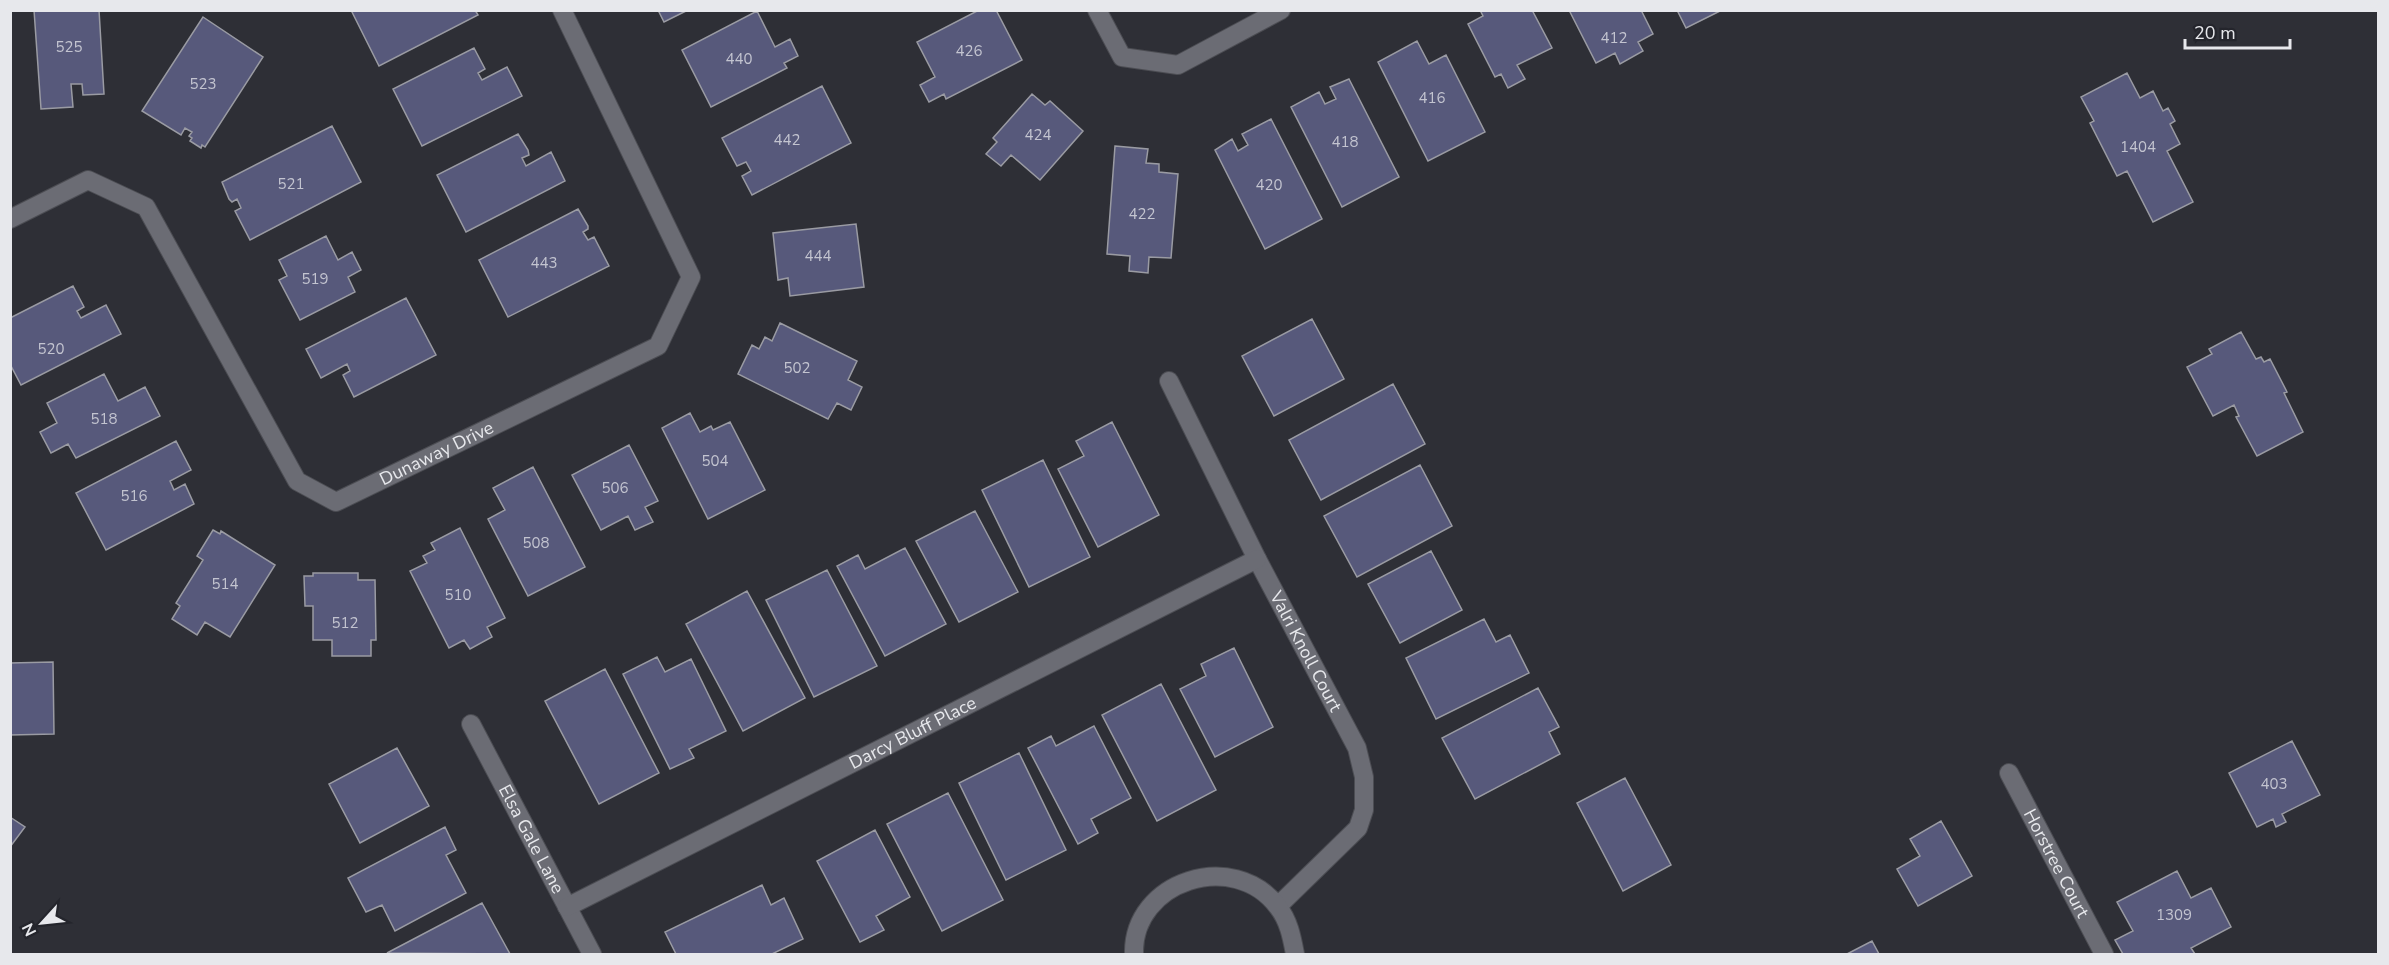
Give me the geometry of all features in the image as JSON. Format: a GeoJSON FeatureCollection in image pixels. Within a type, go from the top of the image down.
{"type":"FeatureCollection","features":[{"type":"Feature","properties":{"kind":"street","name":"Dunaway Drive"},"geometry":{"type":"LineString","coordinates":[[10,219],[88,180],[146,207],[297,481],[336,502],[658,346],[691,277],[562,10]]}},
{"type":"Feature","properties":{"kind":"street"},"geometry":{"type":"LineString","coordinates":[[1097,10],[1122,57],[1178,65],[1281,10]]}},
{"type":"Feature","properties":{"kind":"street","name":"Valri Knoll Court"},"geometry":{"type":"LineString","coordinates":[[1169,381],[1257,559],[1357,748],[1364,777],[1364,810],[1358,828],[1278,906]]}},
{"type":"Feature","properties":{"kind":"street","name":"Darcy Bluff Place"},"geometry":{"type":"LineString","coordinates":[[567,907],[1257,559]]}},
{"type":"Feature","properties":{"kind":"street","name":"Elsa Gale Lane"},"geometry":{"type":"LineString","coordinates":[[471,724],[592,954]]}},
{"type":"Feature","properties":{"kind":"street","name":"Horstree Court"},"geometry":{"type":"LineString","coordinates":[[2009,773],[2104,954]]}},
{"type":"Feature","properties":{"kind":"street"},"geometry":{"type":"LineString","coordinates":[[1134,954],[1134,945],[1142,919],[1158,898],[1180,882],[1206,876],[1233,878],[1257,888],[1278,906],[1290,930],[1295,954]]}},
{"type":"Feature","properties":{"kind":"building"},"geometry":{"type":"Polygon","coordinates":[[[34,10],[99,10],[104,94],[83,95],[82,84],[71,84],[73,107],[41,109],[34,10]]]}},
{"type":"Feature","properties":{"kind":"building"},"geometry":{"type":"Polygon","coordinates":[[[351,10],[475,10],[478,15],[379,66],[351,10]]]}},
{"type":"Feature","properties":{"kind":"building"},"geometry":{"type":"Polygon","coordinates":[[[658,10],[688,10],[664,22],[658,10]]]}},
{"type":"Feature","properties":{"kind":"building"},"geometry":{"type":"Polygon","coordinates":[[[979,10],[996,10],[1022,60],[946,99],[944,94],[929,102],[920,85],[935,77],[917,42],[979,10]]]}},
{"type":"Feature","properties":{"kind":"building"},"geometry":{"type":"Polygon","coordinates":[[[1480,10],[1532,10],[1552,48],[1517,65],[1525,79],[1508,88],[1501,74],[1495,77],[1468,24],[1483,16],[1480,10]]]}},
{"type":"Feature","properties":{"kind":"building"},"geometry":{"type":"Polygon","coordinates":[[[1569,10],[1641,10],[1653,34],[1638,42],[1643,51],[1620,64],[1615,53],[1596,63],[1569,10]]]}},
{"type":"Feature","properties":{"kind":"building"},"geometry":{"type":"Polygon","coordinates":[[[1677,10],[1722,10],[1686,28],[1677,10]]]}},
{"type":"Feature","properties":{"kind":"building"},"geometry":{"type":"Polygon","coordinates":[[[757,11],[775,47],[790,39],[798,56],[784,63],[787,68],[711,107],[682,50],[757,11]]]}},
{"type":"Feature","properties":{"kind":"building"},"geometry":{"type":"Polygon","coordinates":[[[203,17],[263,57],[205,147],[202,145],[201,148],[190,141],[192,138],[189,136],[192,132],[185,128],[181,135],[142,111],[203,17]]]}},
{"type":"Feature","properties":{"kind":"building"},"geometry":{"type":"Polygon","coordinates":[[[1417,41],[1429,64],[1446,55],[1485,132],[1428,161],[1378,62],[1417,41]]]}},
{"type":"Feature","properties":{"kind":"building"},"geometry":{"type":"Polygon","coordinates":[[[474,48],[485,69],[478,73],[482,80],[507,67],[522,96],[422,146],[393,89],[474,48]]]}},
{"type":"Feature","properties":{"kind":"building"},"geometry":{"type":"Polygon","coordinates":[[[2127,73],[2140,98],[2153,91],[2163,111],[2168,108],[2175,121],[2170,124],[2180,144],[2167,151],[2193,202],[2153,222],[2127,171],[2117,176],[2090,123],[2094,121],[2081,97],[2127,73]]]}},
{"type":"Feature","properties":{"kind":"building"},"geometry":{"type":"Polygon","coordinates":[[[1349,79],[1399,177],[1342,207],[1291,107],[1319,92],[1325,104],[1336,99],[1330,87],[1349,79]]]}},
{"type":"Feature","properties":{"kind":"building"},"geometry":{"type":"Polygon","coordinates":[[[822,86],[851,143],[752,195],[742,176],[751,171],[746,162],[737,166],[722,138],[822,86]]]}},
{"type":"Feature","properties":{"kind":"building"},"geometry":{"type":"Polygon","coordinates":[[[1032,94],[1045,105],[1050,101],[1083,131],[1040,180],[1011,155],[1001,166],[986,154],[997,142],[993,138],[1032,94]]]}},
{"type":"Feature","properties":{"kind":"building"},"geometry":{"type":"Polygon","coordinates":[[[1271,119],[1322,219],[1265,249],[1215,150],[1232,139],[1238,151],[1248,145],[1242,134],[1271,119]]]}},
{"type":"Feature","properties":{"kind":"building"},"geometry":{"type":"Polygon","coordinates":[[[332,126],[361,182],[250,240],[235,211],[241,208],[237,199],[232,202],[229,199],[222,182],[332,126]]]}},
{"type":"Feature","properties":{"kind":"building"},"geometry":{"type":"Polygon","coordinates":[[[518,134],[528,150],[529,155],[522,158],[526,166],[551,152],[565,181],[466,232],[437,175],[518,134]]]}},
{"type":"Feature","properties":{"kind":"building"},"geometry":{"type":"Polygon","coordinates":[[[1115,146],[1148,149],[1146,163],[1159,164],[1159,172],[1178,174],[1171,258],[1149,257],[1148,273],[1129,271],[1130,256],[1107,254],[1115,146]]]}},
{"type":"Feature","properties":{"kind":"building"},"geometry":{"type":"Polygon","coordinates":[[[578,209],[588,226],[588,229],[583,232],[588,240],[594,237],[609,266],[508,317],[479,260],[578,209]]]}},
{"type":"Feature","properties":{"kind":"building"},"geometry":{"type":"Polygon","coordinates":[[[856,224],[864,287],[790,296],[788,278],[778,280],[773,233],[856,224]]]}},
{"type":"Feature","properties":{"kind":"building"},"geometry":{"type":"Polygon","coordinates":[[[326,236],[338,260],[352,252],[361,270],[348,277],[355,292],[300,320],[279,280],[287,276],[279,260],[326,236]]]}},
{"type":"Feature","properties":{"kind":"building"},"geometry":{"type":"Polygon","coordinates":[[[73,286],[84,307],[77,311],[81,318],[106,305],[121,334],[21,385],[10,364],[10,318],[73,286]]]}},
{"type":"Feature","properties":{"kind":"building"},"geometry":{"type":"Polygon","coordinates":[[[406,298],[436,355],[354,397],[343,375],[350,371],[347,364],[321,378],[306,349],[406,298]]]}},
{"type":"Feature","properties":{"kind":"building"},"geometry":{"type":"Polygon","coordinates":[[[1312,319],[1344,379],[1274,416],[1242,356],[1312,319]]]}},
{"type":"Feature","properties":{"kind":"building"},"geometry":{"type":"Polygon","coordinates":[[[780,323],[857,361],[848,380],[862,387],[851,410],[837,403],[828,419],[738,374],[752,345],[759,349],[765,337],[772,341],[780,323]]]}},
{"type":"Feature","properties":{"kind":"building"},"geometry":{"type":"Polygon","coordinates":[[[2241,332],[2256,359],[2261,357],[2264,362],[2270,359],[2287,392],[2284,393],[2303,432],[2257,456],[2236,417],[2239,416],[2234,405],[2213,416],[2187,367],[2212,354],[2209,349],[2241,332]]]}},
{"type":"Feature","properties":{"kind":"building"},"geometry":{"type":"Polygon","coordinates":[[[104,374],[118,401],[145,387],[160,416],[76,458],[68,444],[51,453],[40,432],[57,423],[47,403],[104,374]]]}},
{"type":"Feature","properties":{"kind":"building"},"geometry":{"type":"Polygon","coordinates":[[[1393,384],[1425,444],[1321,500],[1289,440],[1393,384]]]}},
{"type":"Feature","properties":{"kind":"building"},"geometry":{"type":"Polygon","coordinates":[[[690,413],[700,432],[711,426],[713,430],[730,422],[765,490],[708,519],[662,428],[690,413]]]}},
{"type":"Feature","properties":{"kind":"building"},"geometry":{"type":"Polygon","coordinates":[[[1112,422],[1159,515],[1098,547],[1058,469],[1084,456],[1076,441],[1112,422]]]}},
{"type":"Feature","properties":{"kind":"building"},"geometry":{"type":"Polygon","coordinates":[[[176,441],[191,470],[170,481],[174,490],[185,484],[194,504],[106,550],[76,493],[176,441]]]}},
{"type":"Feature","properties":{"kind":"building"},"geometry":{"type":"Polygon","coordinates":[[[629,445],[658,501],[645,507],[653,522],[635,530],[628,516],[601,530],[572,475],[629,445]]]}},
{"type":"Feature","properties":{"kind":"building"},"geometry":{"type":"Polygon","coordinates":[[[1043,460],[1090,557],[1029,587],[982,490],[1043,460]]]}},
{"type":"Feature","properties":{"kind":"building"},"geometry":{"type":"Polygon","coordinates":[[[1420,465],[1452,526],[1357,577],[1324,516],[1420,465]]]}},
{"type":"Feature","properties":{"kind":"building"},"geometry":{"type":"Polygon","coordinates":[[[533,467],[585,567],[528,596],[488,519],[505,510],[493,488],[533,467]]]}},
{"type":"Feature","properties":{"kind":"building"},"geometry":{"type":"Polygon","coordinates":[[[975,511],[1018,592],[959,622],[916,541],[975,511]]]}},
{"type":"Feature","properties":{"kind":"building"},"geometry":{"type":"Polygon","coordinates":[[[460,528],[505,618],[487,627],[492,637],[470,649],[464,640],[449,648],[410,571],[427,563],[423,556],[435,550],[431,543],[460,528]]]}},
{"type":"Feature","properties":{"kind":"building"},"geometry":{"type":"Polygon","coordinates":[[[213,530],[220,534],[221,531],[275,565],[230,637],[205,622],[197,635],[172,619],[180,606],[176,603],[203,560],[197,556],[213,530]]]}},
{"type":"Feature","properties":{"kind":"building"},"geometry":{"type":"Polygon","coordinates":[[[905,548],[946,624],[885,656],[837,566],[858,555],[865,569],[905,548]]]}},
{"type":"Feature","properties":{"kind":"building"},"geometry":{"type":"Polygon","coordinates":[[[1431,551],[1462,610],[1400,643],[1368,584],[1431,551]]]}},
{"type":"Feature","properties":{"kind":"building"},"geometry":{"type":"Polygon","coordinates":[[[827,570],[877,666],[814,697],[766,600],[827,570]]]}},
{"type":"Feature","properties":{"kind":"building"},"geometry":{"type":"Polygon","coordinates":[[[313,573],[358,573],[358,580],[375,580],[376,640],[371,640],[371,656],[332,656],[332,640],[313,640],[313,606],[305,606],[304,576],[313,576],[313,573]]]}},
{"type":"Feature","properties":{"kind":"building"},"geometry":{"type":"Polygon","coordinates":[[[747,591],[805,698],[743,731],[686,624],[747,591]]]}},
{"type":"Feature","properties":{"kind":"building"},"geometry":{"type":"Polygon","coordinates":[[[1484,619],[1496,642],[1510,635],[1529,673],[1436,719],[1406,658],[1484,619]]]}},
{"type":"Feature","properties":{"kind":"building"},"geometry":{"type":"Polygon","coordinates":[[[1234,648],[1273,727],[1215,757],[1180,689],[1206,676],[1201,664],[1234,648]]]}},
{"type":"Feature","properties":{"kind":"building"},"geometry":{"type":"Polygon","coordinates":[[[657,657],[665,672],[691,659],[726,731],[689,749],[694,758],[670,769],[623,674],[657,657]]]}},
{"type":"Feature","properties":{"kind":"building"},"geometry":{"type":"Polygon","coordinates":[[[53,662],[54,734],[10,735],[10,663],[53,662]]]}},
{"type":"Feature","properties":{"kind":"building"},"geometry":{"type":"Polygon","coordinates":[[[605,669],[659,773],[599,804],[545,701],[605,669]]]}},
{"type":"Feature","properties":{"kind":"building"},"geometry":{"type":"Polygon","coordinates":[[[1161,684],[1216,790],[1157,821],[1102,715],[1161,684]]]}},
{"type":"Feature","properties":{"kind":"building"},"geometry":{"type":"Polygon","coordinates":[[[1538,688],[1559,727],[1549,732],[1560,754],[1475,799],[1442,738],[1538,688]]]}},
{"type":"Feature","properties":{"kind":"building"},"geometry":{"type":"Polygon","coordinates":[[[1094,726],[1131,798],[1091,819],[1098,833],[1078,844],[1028,748],[1051,736],[1056,746],[1094,726]]]}},
{"type":"Feature","properties":{"kind":"building"},"geometry":{"type":"Polygon","coordinates":[[[2292,741],[2320,795],[2282,814],[2286,822],[2276,827],[2273,819],[2257,827],[2229,773],[2292,741]]]}},
{"type":"Feature","properties":{"kind":"building"},"geometry":{"type":"Polygon","coordinates":[[[397,748],[429,806],[360,843],[329,784],[397,748]]]}},
{"type":"Feature","properties":{"kind":"building"},"geometry":{"type":"Polygon","coordinates":[[[1019,753],[1066,850],[1006,880],[959,783],[1019,753]]]}},
{"type":"Feature","properties":{"kind":"building"},"geometry":{"type":"Polygon","coordinates":[[[1625,778],[1671,865],[1623,891],[1577,803],[1625,778]]]}},
{"type":"Feature","properties":{"kind":"building"},"geometry":{"type":"Polygon","coordinates":[[[948,793],[1003,900],[942,931],[887,824],[948,793]]]}},
{"type":"Feature","properties":{"kind":"building"},"geometry":{"type":"Polygon","coordinates":[[[10,817],[25,827],[10,847],[10,817]]]}},
{"type":"Feature","properties":{"kind":"building"},"geometry":{"type":"Polygon","coordinates":[[[1941,821],[1972,876],[1918,906],[1897,869],[1920,856],[1910,839],[1941,821]]]}},
{"type":"Feature","properties":{"kind":"building"},"geometry":{"type":"Polygon","coordinates":[[[445,827],[456,850],[446,855],[466,893],[395,931],[382,905],[366,912],[348,878],[445,827]]]}},
{"type":"Feature","properties":{"kind":"building"},"geometry":{"type":"Polygon","coordinates":[[[875,830],[910,897],[876,916],[884,930],[860,942],[817,861],[875,830]]]}},
{"type":"Feature","properties":{"kind":"building"},"geometry":{"type":"Polygon","coordinates":[[[2177,871],[2191,898],[2211,888],[2231,927],[2191,948],[2195,954],[2123,954],[2115,940],[2133,931],[2117,902],[2177,871]]]}},
{"type":"Feature","properties":{"kind":"building"},"geometry":{"type":"Polygon","coordinates":[[[762,885],[771,905],[784,898],[803,939],[772,954],[676,954],[665,932],[762,885]]]}},
{"type":"Feature","properties":{"kind":"building"},"geometry":{"type":"Polygon","coordinates":[[[482,903],[510,954],[387,953],[482,903]]]}},
{"type":"Feature","properties":{"kind":"building"},"geometry":{"type":"Polygon","coordinates":[[[1872,941],[1879,954],[1847,954],[1872,941]]]}}]}
